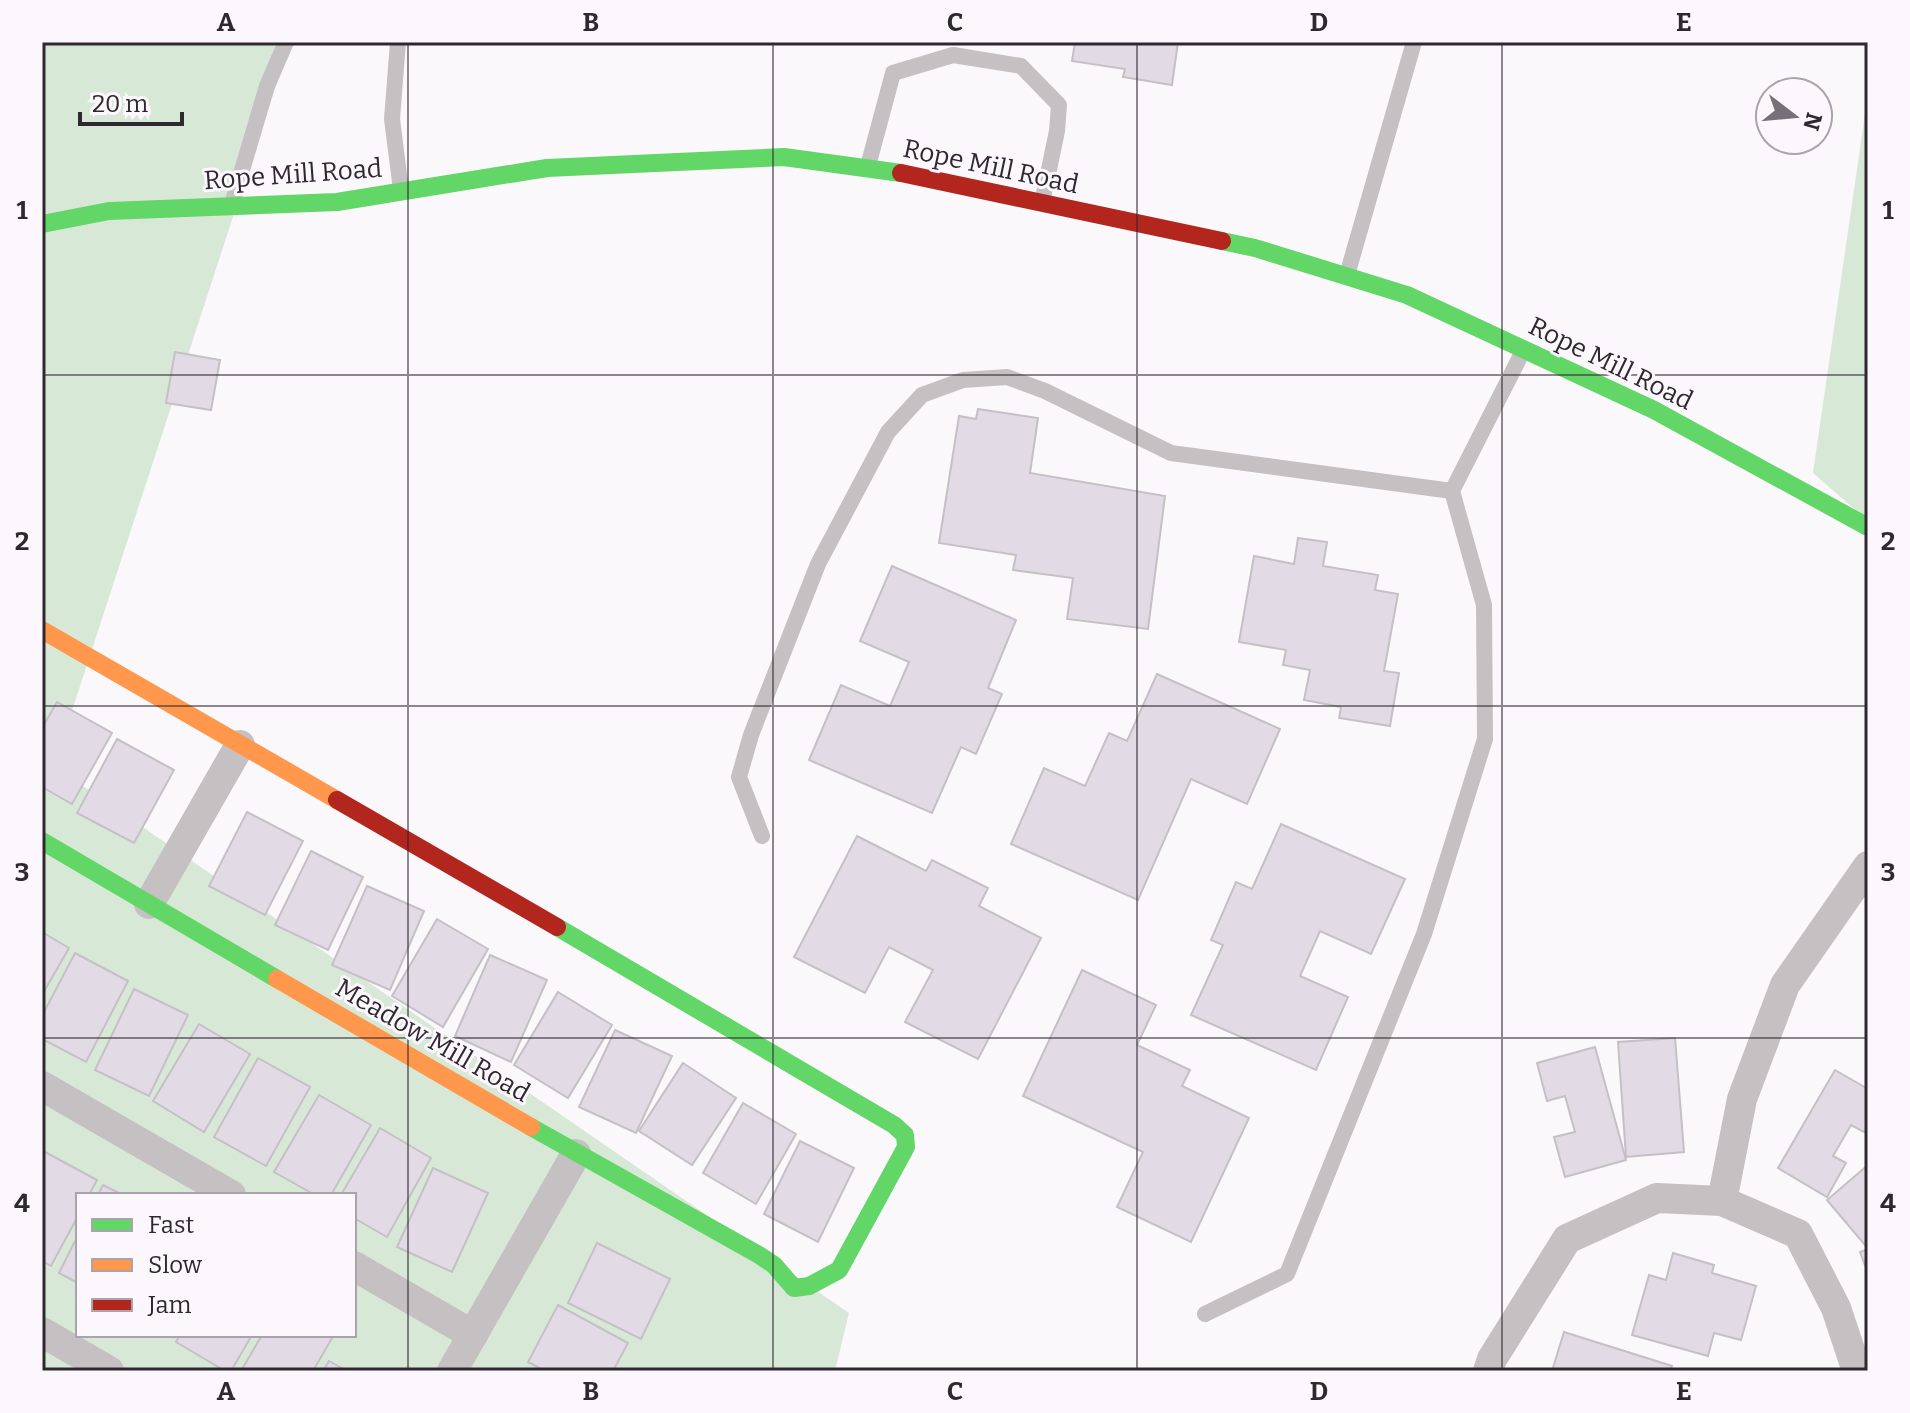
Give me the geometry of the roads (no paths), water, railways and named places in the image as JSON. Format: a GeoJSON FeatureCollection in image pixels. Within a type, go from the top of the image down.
{"type":"FeatureCollection","features":[{"type":"Feature","properties":{"kind":"street","name":"Rope Mill Road"},"geometry":{"type":"LineString","coordinates":[[42,224],[109,211],[337,202],[547,168],[784,157],[867,168],[1255,248],[1407,295],[1654,410],[1868,527]]}},
{"type":"Feature","properties":{"kind":"street"},"geometry":{"type":"LineString","coordinates":[[42,630],[240,745],[149,904]]}},
{"type":"Feature","properties":{"kind":"street","name":"Meadow Mill Road"},"geometry":{"type":"LineString","coordinates":[[42,841],[576,1154],[759,1255],[774,1265],[794,1288],[809,1286],[839,1270],[906,1147],[905,1135],[894,1125],[729,1026],[240,745]]}},
{"type":"Feature","properties":{"kind":"street"},"geometry":{"type":"LineString","coordinates":[[1722,1201],[1742,1099],[1785,985],[1868,866]]}},
{"type":"Feature","properties":{"kind":"street"},"geometry":{"type":"LineString","coordinates":[[42,1086],[228,1193]]}},
{"type":"Feature","properties":{"kind":"street"},"geometry":{"type":"LineString","coordinates":[[452,1371],[576,1154]]}},
{"type":"Feature","properties":{"kind":"street"},"geometry":{"type":"LineString","coordinates":[[1488,1371],[1492,1359],[1567,1239],[1657,1198],[1722,1201],[1798,1234],[1836,1308],[1857,1371]]}},
{"type":"Feature","properties":{"kind":"street"},"geometry":{"type":"LineString","coordinates":[[356,1267],[473,1335]]}},
{"type":"Feature","properties":{"kind":"street"},"geometry":{"type":"LineString","coordinates":[[42,1332],[109,1371]]}},
{"type":"Feature","properties":{"kind":"lane"},"geometry":{"type":"LineString","coordinates":[[231,206],[267,86],[286,42]]}},
{"type":"Feature","properties":{"kind":"lane"},"geometry":{"type":"LineString","coordinates":[[398,42],[392,119],[402,192]]}},
{"type":"Feature","properties":{"kind":"lane"},"geometry":{"type":"LineString","coordinates":[[1347,277],[1414,42]]}},
{"type":"Feature","properties":{"kind":"lane"},"geometry":{"type":"LineString","coordinates":[[867,168],[893,73],[953,55],[1021,66],[1059,105],[1057,131],[1042,203]]}},
{"type":"Feature","properties":{"kind":"lane"},"geometry":{"type":"LineString","coordinates":[[1205,1314],[1287,1274],[1424,934],[1485,739],[1484,605],[1452,491],[1524,349]]}},
{"type":"Feature","properties":{"kind":"lane"},"geometry":{"type":"LineString","coordinates":[[762,836],[739,777],[751,735],[818,564],[888,432],[922,395],[963,380],[1007,377],[1045,391],[1171,453],[1452,491]]}}]}
